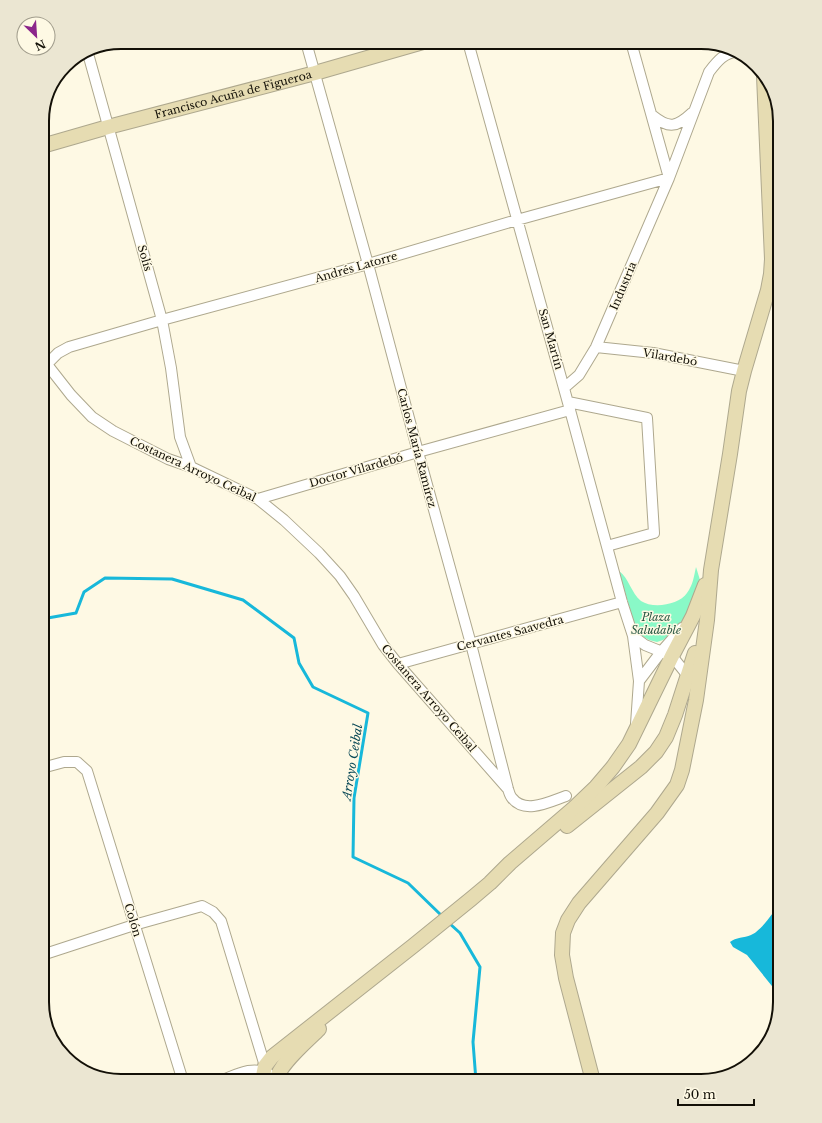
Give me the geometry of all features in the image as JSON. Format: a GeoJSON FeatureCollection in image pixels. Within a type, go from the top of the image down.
{"type":"FeatureCollection","features":[{"type":"Feature","properties":{"kind":"street","name":"Carlos María Ramírez"},"geometry":{"type":"LineString","coordinates":[[308,49],[471,644],[508,789],[511,797],[517,803],[528,806],[538,805],[566,796]]}},
{"type":"Feature","properties":{"kind":"street","name":"Francisco Acuña de Figueroa"},"geometry":{"type":"LineString","coordinates":[[49,144],[315,73],[399,49]]}},
{"type":"Feature","properties":{"kind":"street","name":"San Martín"},"geometry":{"type":"LineString","coordinates":[[470,49],[622,602],[633,636],[639,681],[636,730]]}},
{"type":"Feature","properties":{"kind":"street"},"geometry":{"type":"LineString","coordinates":[[633,49],[669,178]]}},
{"type":"Feature","properties":{"kind":"street","name":"Industria"},"geometry":{"type":"LineString","coordinates":[[564,388],[579,374],[596,347],[669,178],[709,72],[720,58],[728,55]]}},
{"type":"Feature","properties":{"kind":"street","name":"Solís"},"geometry":{"type":"LineString","coordinates":[[90,56],[162,320],[171,368],[180,438],[191,467]]}},
{"type":"Feature","properties":{"kind":"street"},"geometry":{"type":"LineString","coordinates":[[591,1074],[566,978],[562,955],[563,933],[568,920],[579,903],[657,813],[677,785],[682,770],[696,700],[711,570],[739,391],[768,290],[771,274],[764,88]]}},
{"type":"Feature","properties":{"kind":"street"},"geometry":{"type":"LineString","coordinates":[[652,116],[661,123],[674,125],[685,120],[694,112]]}},
{"type":"Feature","properties":{"kind":"street","name":"Andrés Latorre"},"geometry":{"type":"LineString","coordinates":[[49,359],[69,348],[162,320],[368,264],[517,220],[669,178]]}},
{"type":"Feature","properties":{"kind":"street","name":"Vilardebó"},"geometry":{"type":"LineString","coordinates":[[596,347],[653,353],[744,371]]}},
{"type":"Feature","properties":{"kind":"street","name":"Costanera Arroyo Ceibal"},"geometry":{"type":"LineString","coordinates":[[49,366],[71,395],[92,417],[113,431],[168,460],[191,467],[258,499],[284,520],[319,553],[340,576],[354,596],[383,645],[508,789]]}},
{"type":"Feature","properties":{"kind":"street"},"geometry":{"type":"LineString","coordinates":[[569,406],[647,418],[654,533],[607,546]]}},
{"type":"Feature","properties":{"kind":"street","name":"Doctor Vilardebó"},"geometry":{"type":"LineString","coordinates":[[258,499],[569,406]]}},
{"type":"Feature","properties":{"kind":"street"},"geometry":{"type":"LineString","coordinates":[[639,681],[666,654],[693,616],[711,570]]}},
{"type":"Feature","properties":{"kind":"street","name":"Cervantes Saavedra"},"geometry":{"type":"LineString","coordinates":[[398,664],[622,602]]}},
{"type":"Feature","properties":{"kind":"street"},"geometry":{"type":"LineString","coordinates":[[490,883],[514,869],[641,767],[656,752],[666,736],[675,715],[706,620]]}},
{"type":"Feature","properties":{"kind":"street"},"geometry":{"type":"LineString","coordinates":[[633,636],[646,646],[666,654],[688,676],[696,700]]}},
{"type":"Feature","properties":{"kind":"street"},"geometry":{"type":"LineString","coordinates":[[240,1074],[266,1069],[365,984],[490,883],[510,863],[596,787],[613,767],[629,744],[666,654]]}},
{"type":"Feature","properties":{"kind":"street","name":"Colón"},"geometry":{"type":"LineString","coordinates":[[49,766],[64,762],[78,762],[87,771],[181,1074]]}},
{"type":"Feature","properties":{"kind":"street"},"geometry":{"type":"LineString","coordinates":[[49,954],[134,925],[202,906],[214,912],[221,922],[266,1069]]}},
{"type":"Feature","properties":{"kind":"street"},"geometry":{"type":"LineString","coordinates":[[279,1074],[284,1065],[365,984]]}},
{"type":"Feature","properties":{"kind":"green space","name":"Plaza Saludable"},"geometry":{"type":"Polygon","coordinates":[[[696,567],[700,580],[699,593],[687,614],[675,630],[663,640],[657,642],[649,640],[639,634],[634,623],[619,571],[641,601],[652,605],[659,605],[672,603],[687,593],[691,587],[696,567]]]}},
{"type":"Feature","properties":{"kind":"water"},"geometry":{"type":"Polygon","coordinates":[[[773,914],[773,987],[747,955],[733,947],[730,942],[755,933],[773,914]]]}},
{"type":"Feature","properties":{"kind":"waterway","name":"Arroyo Ceibal"},"geometry":{"type":"LineString","coordinates":[[49,618],[76,613],[84,592],[105,578],[172,579],[243,600],[294,638],[299,663],[313,687],[368,713],[354,798],[353,857],[408,883],[442,916]]}},
{"type":"Feature","properties":{"kind":"waterway","name":"Arroyo Ceibal"},"geometry":{"type":"LineString","coordinates":[[449,923],[460,933],[480,967],[473,1042],[475,1074]]}}]}
